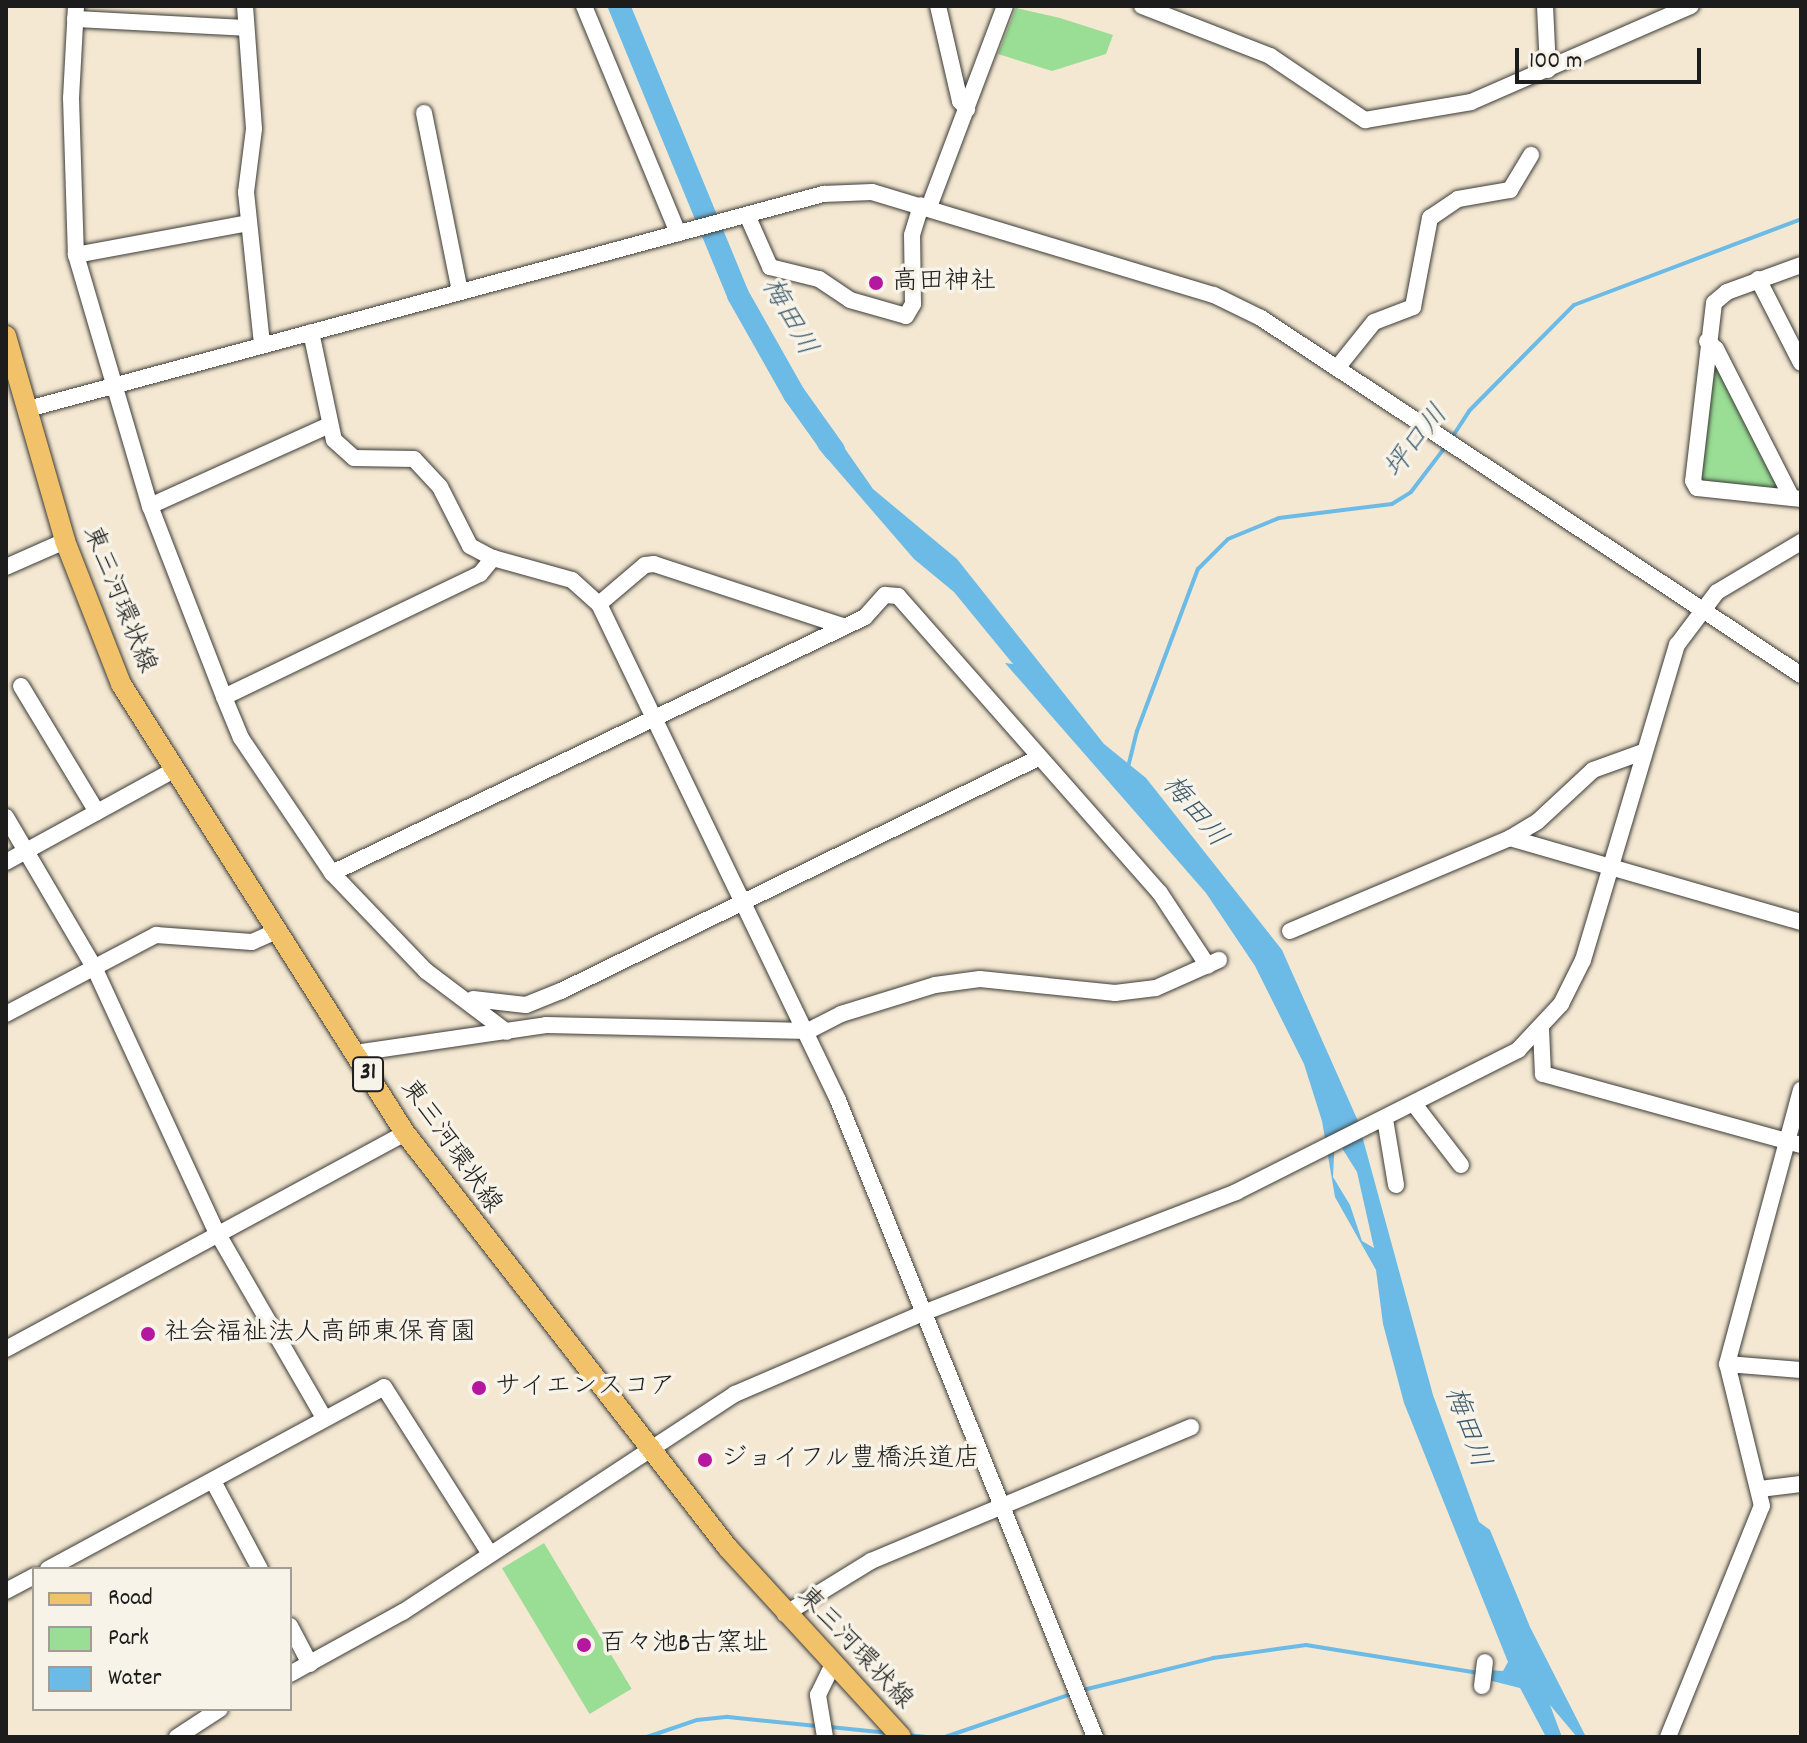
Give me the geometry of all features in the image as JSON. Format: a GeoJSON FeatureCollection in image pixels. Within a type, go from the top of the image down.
{"type":"FeatureCollection","features":[{"type":"Feature","properties":{"kind":"main road","name":"東三河環状線"},"geometry":{"type":"LineString","coordinates":[[6,336],[65,541],[121,684],[405,1133],[651,1449],[785,1614],[901,1737]]}},
{"type":"Feature","properties":{"kind":"street"},"geometry":{"type":"LineString","coordinates":[[245,6],[254,129],[248,223],[262,345]]}},
{"type":"Feature","properties":{"kind":"street"},"geometry":{"type":"LineString","coordinates":[[584,6],[679,233]]}},
{"type":"Feature","properties":{"kind":"street"},"geometry":{"type":"LineString","coordinates":[[938,6],[960,101],[967,109]]}},
{"type":"Feature","properties":{"kind":"street"},"geometry":{"type":"LineString","coordinates":[[747,215],[770,267],[819,279],[850,300],[906,316],[913,304],[912,235],[967,109],[1005,6]]}},
{"type":"Feature","properties":{"kind":"street"},"geometry":{"type":"LineString","coordinates":[[1142,6],[1270,56],[1365,120],[1471,102],[1691,6]]}},
{"type":"Feature","properties":{"kind":"street"},"geometry":{"type":"LineString","coordinates":[[1545,6],[1548,70]]}},
{"type":"Feature","properties":{"kind":"street"},"geometry":{"type":"LineString","coordinates":[[246,28],[76,13],[71,98],[76,255],[150,506],[241,738],[332,873],[387,936],[507,1032]]}},
{"type":"Feature","properties":{"kind":"street"},"geometry":{"type":"LineString","coordinates":[[424,113],[460,291]]}},
{"type":"Feature","properties":{"kind":"street"},"geometry":{"type":"LineString","coordinates":[[1337,368],[1374,322],[1413,307],[1430,218],[1458,199],[1510,190],[1531,155]]}},
{"type":"Feature","properties":{"kind":"street"},"geometry":{"type":"LineString","coordinates":[[28,409],[823,194],[872,192],[1214,295],[1261,318],[1699,612],[1801,675]]}},
{"type":"Feature","properties":{"kind":"street"},"geometry":{"type":"LineString","coordinates":[[76,255],[248,223]]}},
{"type":"Feature","properties":{"kind":"street"},"geometry":{"type":"LineString","coordinates":[[1797,498],[1697,488],[1693,481],[1707,341],[1714,303],[1758,279],[1801,265]]}},
{"type":"Feature","properties":{"kind":"street"},"geometry":{"type":"LineString","coordinates":[[1758,279],[1801,363]]}},
{"type":"Feature","properties":{"kind":"street"},"geometry":{"type":"LineString","coordinates":[[311,332],[327,426],[354,458],[414,459],[425,466],[470,546],[493,558],[572,580],[599,604],[808,1031],[1095,1737]]}},
{"type":"Feature","properties":{"kind":"street"},"geometry":{"type":"LineString","coordinates":[[1707,341],[1716,349],[1797,498]]}},
{"type":"Feature","properties":{"kind":"street"},"geometry":{"type":"LineString","coordinates":[[150,506],[327,426]]}},
{"type":"Feature","properties":{"kind":"street"},"geometry":{"type":"LineString","coordinates":[[6,567],[65,541]]}},
{"type":"Feature","properties":{"kind":"street"},"geometry":{"type":"LineString","coordinates":[[292,1673],[353,1642],[651,1449],[768,1378],[1299,1162],[1500,1061],[1541,1029],[1575,980],[1668,664],[1699,612],[1737,577],[1801,542]]}},
{"type":"Feature","properties":{"kind":"street"},"geometry":{"type":"LineString","coordinates":[[224,697],[480,574],[493,558]]}},
{"type":"Feature","properties":{"kind":"street"},"geometry":{"type":"LineString","coordinates":[[599,604],[645,565],[654,564],[843,626]]}},
{"type":"Feature","properties":{"kind":"street"},"geometry":{"type":"LineString","coordinates":[[332,873],[865,617],[885,595],[898,596],[1160,893],[1214,963],[1156,988],[1115,993],[980,979],[935,985],[841,1014],[808,1031],[604,1024],[507,1032],[355,1053]]}},
{"type":"Feature","properties":{"kind":"street"},"geometry":{"type":"LineString","coordinates":[[21,686],[97,812]]}},
{"type":"Feature","properties":{"kind":"street"},"geometry":{"type":"LineString","coordinates":[[1290,931],[1510,838],[1537,822],[1593,770],[1643,752]]}},
{"type":"Feature","properties":{"kind":"street"},"geometry":{"type":"LineString","coordinates":[[464,997],[526,1005],[1038,758]]}},
{"type":"Feature","properties":{"kind":"street"},"geometry":{"type":"LineString","coordinates":[[6,862],[176,769]]}},
{"type":"Feature","properties":{"kind":"street"},"geometry":{"type":"LineString","coordinates":[[6,817],[93,965],[220,1237],[324,1418]]}},
{"type":"Feature","properties":{"kind":"street"},"geometry":{"type":"LineString","coordinates":[[1510,838],[1801,922]]}},
{"type":"Feature","properties":{"kind":"street"},"geometry":{"type":"LineString","coordinates":[[6,1014],[93,965],[156,935],[252,942],[277,931]]}},
{"type":"Feature","properties":{"kind":"street"},"geometry":{"type":"LineString","coordinates":[[1541,1029],[1543,1074],[1794,1143]]}},
{"type":"Feature","properties":{"kind":"street"},"geometry":{"type":"LineString","coordinates":[[1668,1737],[1762,1506],[1760,1489],[1729,1387],[1727,1364],[1794,1143],[1801,1090]]}},
{"type":"Feature","properties":{"kind":"street"},"geometry":{"type":"LineString","coordinates":[[1414,1104],[1461,1165]]}},
{"type":"Feature","properties":{"kind":"street"},"geometry":{"type":"LineString","coordinates":[[1385,1119],[1396,1185]]}},
{"type":"Feature","properties":{"kind":"street"},"geometry":{"type":"LineString","coordinates":[[6,1349],[220,1237],[405,1133]]}},
{"type":"Feature","properties":{"kind":"street"},"geometry":{"type":"LineString","coordinates":[[1727,1364],[1801,1370]]}},
{"type":"Feature","properties":{"kind":"street"},"geometry":{"type":"LineString","coordinates":[[52,1567],[384,1387],[490,1554]]}},
{"type":"Feature","properties":{"kind":"street"},"geometry":{"type":"LineString","coordinates":[[785,1614],[871,1561],[1191,1427]]}},
{"type":"Feature","properties":{"kind":"street"},"geometry":{"type":"LineString","coordinates":[[213,1481],[259,1567]]}},
{"type":"Feature","properties":{"kind":"street"},"geometry":{"type":"LineString","coordinates":[[1760,1489],[1801,1484]]}},
{"type":"Feature","properties":{"kind":"street"},"geometry":{"type":"LineString","coordinates":[[6,1591],[32,1577]]}},
{"type":"Feature","properties":{"kind":"street"},"geometry":{"type":"LineString","coordinates":[[292,1630],[310,1664]]}},
{"type":"Feature","properties":{"kind":"street"},"geometry":{"type":"LineString","coordinates":[[1482,1686],[1485,1662]]}},
{"type":"Feature","properties":{"kind":"street"},"geometry":{"type":"LineString","coordinates":[[825,1736],[818,1695],[832,1666]]}},
{"type":"Feature","properties":{"kind":"street"},"geometry":{"type":"LineString","coordinates":[[177,1737],[217,1711]]}},
{"type":"Feature","properties":{"kind":"green space"},"geometry":{"type":"Polygon","coordinates":[[[1016,8],[1113,35],[1106,54],[1052,71],[998,54],[1016,8]]]}},
{"type":"Feature","properties":{"kind":"green space"},"geometry":{"type":"Polygon","coordinates":[[[1713,356],[1781,489],[1700,481],[1713,356]]]}},
{"type":"Feature","properties":{"kind":"green space"},"geometry":{"type":"Polygon","coordinates":[[[544,1543],[632,1689],[590,1714],[502,1568],[544,1543]]]}},
{"type":"Feature","properties":{"kind":"water"},"geometry":{"type":"Polygon","coordinates":[[[825,420],[873,489],[957,559],[1104,744],[1146,778],[1282,950],[1358,1121],[1433,1395],[1479,1522],[1490,1530],[1530,1627],[1586,1737],[1577,1737],[1550,1705],[1562,1737],[1546,1737],[1520,1688],[1488,1680],[1490,1670],[1503,1671],[1508,1662],[1404,1403],[1383,1324],[1376,1270],[1335,1197],[1322,1121],[1304,1064],[1255,966],[1206,893],[1005,663],[1013,664],[954,592],[914,559],[819,449],[810,431],[825,420]],[[1335,1137],[1333,1177],[1350,1205],[1362,1241],[1374,1248],[1357,1172],[1335,1137]]]}},
{"type":"Feature","properties":{"kind":"waterway","name":"梅田川"},"geometry":{"type":"LineString","coordinates":[[619,6],[738,295],[794,394],[834,450]]}},
{"type":"Feature","properties":{"kind":"waterway","name":"坪口川"},"geometry":{"type":"LineString","coordinates":[[1451,439],[1469,411],[1574,305],[1801,219]]}},
{"type":"Feature","properties":{"kind":"waterway","name":"坪口川"},"geometry":{"type":"LineString","coordinates":[[1128,767],[1137,731],[1198,569],[1228,539],[1279,518],[1392,504],[1411,492],[1446,446]]}},
{"type":"Feature","properties":{"kind":"waterway"},"geometry":{"type":"LineString","coordinates":[[1079,1691],[1213,1658],[1306,1645],[1479,1673]]}},
{"type":"Feature","properties":{"kind":"waterway"},"geometry":{"type":"LineString","coordinates":[[945,1737],[1071,1694]]}},
{"type":"Feature","properties":{"kind":"waterway"},"geometry":{"type":"LineString","coordinates":[[647,1737],[697,1720],[728,1717],[817,1726]]}},
{"type":"Feature","properties":{"kind":"waterway"},"geometry":{"type":"LineString","coordinates":[[830,1727],[889,1733]]}},
{"type":"Feature","properties":{"kind":"waterway"},"geometry":{"type":"LineString","coordinates":[[905,1735],[930,1737]]}},
{"type":"Feature","properties":{"kind":"place","name":"高田神社"},"geometry":{"type":"Point","coordinates":[876,283]}},
{"type":"Feature","properties":{"kind":"place","name":"社会福祉法人高師東保育園"},"geometry":{"type":"Point","coordinates":[148,1334]}},
{"type":"Feature","properties":{"kind":"place","name":"サイエンスコア"},"geometry":{"type":"Point","coordinates":[479,1388]}},
{"type":"Feature","properties":{"kind":"place","name":"ジョイフル豊橋浜道店"},"geometry":{"type":"Point","coordinates":[705,1460]}},
{"type":"Feature","properties":{"kind":"place","name":"百々池B古窯址"},"geometry":{"type":"Point","coordinates":[584,1645]}}]}
